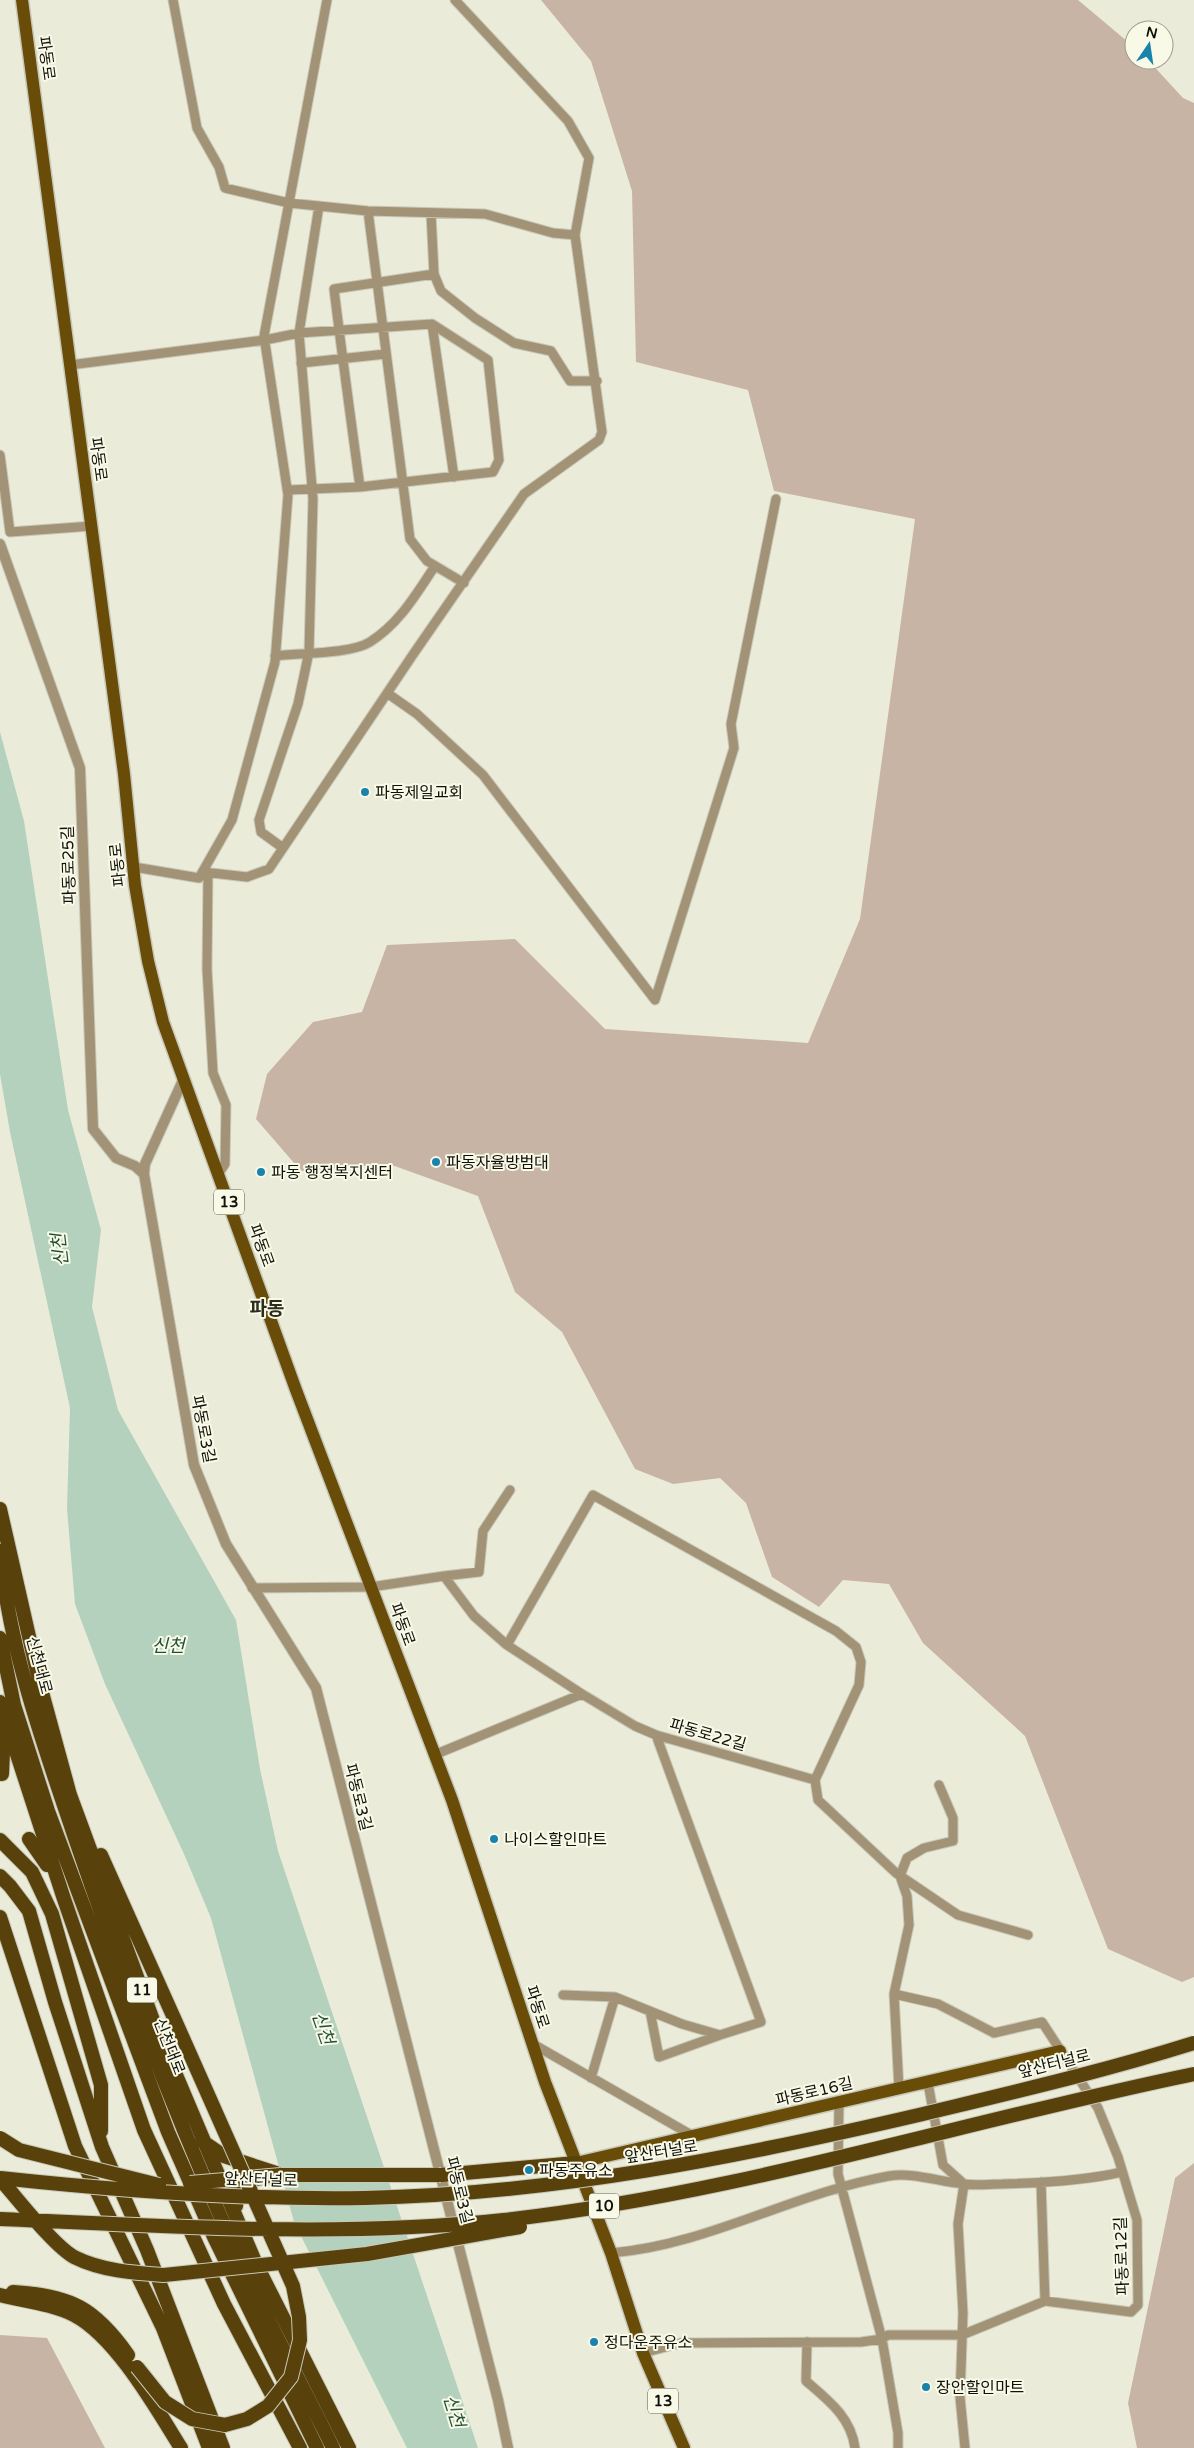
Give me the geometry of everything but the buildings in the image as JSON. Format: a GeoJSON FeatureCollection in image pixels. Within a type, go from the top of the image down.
{"type":"FeatureCollection","features":[{"type":"Feature","properties":{"kind":"highway","name":"11"},"geometry":{"type":"LineString","coordinates":[[0,1509],[40,1685],[70,1795],[154,2023],[256,2264],[349,2448]]}},
{"type":"Feature","properties":{"kind":"highway","name":"신천대로"},"geometry":{"type":"LineString","coordinates":[[0,1551],[3,1581],[20,1666],[50,1764],[96,1900],[182,2127],[226,2230],[333,2448]]}},
{"type":"Feature","properties":{"kind":"highway","name":"신천대로"},"geometry":{"type":"LineString","coordinates":[[0,1638],[14,1705],[48,1811],[188,2188],[317,2448]]}},
{"type":"Feature","properties":{"kind":"highway"},"geometry":{"type":"LineString","coordinates":[[0,1702],[59,1884],[144,2130],[224,2304],[300,2448]]}},
{"type":"Feature","properties":{"kind":"highway"},"geometry":{"type":"LineString","coordinates":[[2,1774],[3,1716]]}},
{"type":"Feature","properties":{"kind":"highway"},"geometry":{"type":"LineString","coordinates":[[0,2291],[40,2293],[64,2299],[93,2315],[111,2331],[165,2402],[192,2419],[225,2425],[247,2419],[268,2406],[291,2377],[300,2340],[299,2317],[293,2286],[90,1832],[70,1795]]}},
{"type":"Feature","properties":{"kind":"highway"},"geometry":{"type":"LineString","coordinates":[[28,1839],[59,1884]]}},
{"type":"Feature","properties":{"kind":"highway"},"geometry":{"type":"LineString","coordinates":[[0,1840],[32,1872],[52,1914],[101,2084],[102,2147]]}},
{"type":"Feature","properties":{"kind":"highway"},"geometry":{"type":"LineString","coordinates":[[0,1876],[29,1911],[55,2002],[102,2147],[147,2250],[223,2448]]}},
{"type":"Feature","properties":{"kind":"highway"},"geometry":{"type":"LineString","coordinates":[[0,1917],[74,2146],[164,2328],[209,2448]]}},
{"type":"Feature","properties":{"kind":"highway","name":"앞산터널로"},"geometry":{"type":"LineString","coordinates":[[0,2179],[188,2188],[264,2197],[366,2198],[497,2189],[604,2178],[691,2165],[795,2144],[1006,2094],[1151,2056],[1194,2042]]}},
{"type":"Feature","properties":{"kind":"highway","name":"10"},"geometry":{"type":"LineString","coordinates":[[0,2219],[228,2227],[373,2227],[456,2224],[579,2210],[744,2179],[1045,2107],[1194,2074]]}},
{"type":"Feature","properties":{"kind":"highway"},"geometry":{"type":"LineString","coordinates":[[0,2138],[19,2150],[188,2188],[273,2175],[439,2175],[576,2163]]}},
{"type":"Feature","properties":{"kind":"highway"},"geometry":{"type":"LineString","coordinates":[[202,2139],[224,2156],[273,2175]]}},
{"type":"Feature","properties":{"kind":"highway"},"geometry":{"type":"LineString","coordinates":[[234,2215],[238,2188],[273,2175]]}},
{"type":"Feature","properties":{"kind":"highway"},"geometry":{"type":"LineString","coordinates":[[0,2179],[61,2247],[74,2256],[98,2266],[132,2273],[164,2275],[367,2254],[523,2226],[579,2210]]}},
{"type":"Feature","properties":{"kind":"highway"},"geometry":{"type":"LineString","coordinates":[[0,2295],[73,2315],[94,2329],[150,2399],[181,2448]]}},
{"type":"Feature","properties":{"kind":"main road","name":"파동로"},"geometry":{"type":"LineString","coordinates":[[22,0],[92,526],[134,867],[148,961],[164,1022],[296,1390],[452,1800],[544,2082],[611,2253],[643,2353],[684,2448]]}},
{"type":"Feature","properties":{"kind":"main road"},"geometry":{"type":"LineString","coordinates":[[899,2089],[1060,2051]]}},
{"type":"Feature","properties":{"kind":"main road","name":"파동로16길"},"geometry":{"type":"LineString","coordinates":[[576,2163],[839,2102]]}},
{"type":"Feature","properties":{"kind":"street"},"geometry":{"type":"LineString","coordinates":[[173,0],[196,128],[219,167],[225,188],[289,203],[368,211],[485,214],[553,233],[575,235]]}},
{"type":"Feature","properties":{"kind":"street"},"geometry":{"type":"LineString","coordinates":[[134,867],[199,878],[206,872],[232,820],[275,656],[288,490],[265,340],[327,0]]}},
{"type":"Feature","properties":{"kind":"street"},"geometry":{"type":"LineString","coordinates":[[206,872],[247,877],[269,869],[524,494],[599,440],[602,432],[597,381],[575,235],[589,158],[568,121],[455,0]]}},
{"type":"Feature","properties":{"kind":"street"},"geometry":{"type":"LineString","coordinates":[[283,848],[261,832],[258,820],[298,704],[309,652],[312,593],[312,490],[299,333],[319,206]]}},
{"type":"Feature","properties":{"kind":"street"},"geometry":{"type":"LineString","coordinates":[[368,211],[410,539],[427,561],[464,583]]}},
{"type":"Feature","properties":{"kind":"street"},"geometry":{"type":"LineString","coordinates":[[432,213],[434,274],[441,291],[475,318],[514,343],[551,351],[570,381],[597,381]]}},
{"type":"Feature","properties":{"kind":"street"},"geometry":{"type":"LineString","coordinates":[[360,487],[334,289],[377,281],[434,274]]}},
{"type":"Feature","properties":{"kind":"street"},"geometry":{"type":"LineString","coordinates":[[70,365],[265,340],[299,333],[432,324],[488,360],[499,460],[493,472],[360,487],[288,490]]}},
{"type":"Feature","properties":{"kind":"street"},"geometry":{"type":"LineString","coordinates":[[432,324],[454,477]]}},
{"type":"Feature","properties":{"kind":"street"},"geometry":{"type":"LineString","coordinates":[[302,363],[386,354]]}},
{"type":"Feature","properties":{"kind":"street"},"geometry":{"type":"LineString","coordinates":[[0,455],[5,532],[92,526]]}},
{"type":"Feature","properties":{"kind":"street"},"geometry":{"type":"LineString","coordinates":[[387,693],[417,714],[482,775],[655,1000],[734,748],[731,724],[776,499]]}},
{"type":"Feature","properties":{"kind":"street","name":"파동로25길"},"geometry":{"type":"LineString","coordinates":[[0,544],[80,768],[93,1129],[116,1158],[135,1166],[144,1174]]}},
{"type":"Feature","properties":{"kind":"street"},"geometry":{"type":"LineString","coordinates":[[275,656],[338,651],[369,642],[404,613],[435,566]]}},
{"type":"Feature","properties":{"kind":"street"},"geometry":{"type":"LineString","coordinates":[[206,872],[207,969],[213,1073],[226,1105],[225,1164],[218,1174]]}},
{"type":"Feature","properties":{"kind":"street"},"geometry":{"type":"LineString","coordinates":[[144,1174],[145,1164],[184,1078]]}},
{"type":"Feature","properties":{"kind":"street","name":"파동로3길"},"geometry":{"type":"LineString","coordinates":[[144,1174],[194,1465],[226,1544],[316,1688],[496,2390],[508,2448]]}},
{"type":"Feature","properties":{"kind":"street"},"geometry":{"type":"LineString","coordinates":[[252,1588],[371,1586],[479,1572],[483,1530],[510,1490]]}},
{"type":"Feature","properties":{"kind":"street"},"geometry":{"type":"LineString","coordinates":[[507,1645],[593,1495],[836,1631],[856,1647],[861,1662],[859,1685],[815,1780],[818,1800],[900,1876],[958,1915],[1028,1936]]}},
{"type":"Feature","properties":{"kind":"street","name":"파동로22길"},"geometry":{"type":"LineString","coordinates":[[444,1576],[474,1616],[507,1645],[582,1694],[636,1726],[656,1735],[815,1780]]}},
{"type":"Feature","properties":{"kind":"street"},"geometry":{"type":"LineString","coordinates":[[434,1755],[582,1694]]}},
{"type":"Feature","properties":{"kind":"street"},"geometry":{"type":"LineString","coordinates":[[650,2011],[659,2058],[761,2022],[656,1735]]}},
{"type":"Feature","properties":{"kind":"street"},"geometry":{"type":"LineString","coordinates":[[899,2089],[894,1994],[909,1925],[907,1896],[900,1876],[907,1858],[924,1848],[953,1841],[952,1818],[939,1785]]}},
{"type":"Feature","properties":{"kind":"street","name":"파동로12길"},"geometry":{"type":"LineString","coordinates":[[643,2353],[681,2343],[806,2342],[882,2339],[888,2335],[962,2335],[1045,2301],[1131,2312],[1138,2305],[1137,2220],[1122,2172],[1098,2108],[1042,2022],[994,2032],[938,2004],[894,1994]]}},
{"type":"Feature","properties":{"kind":"street"},"geometry":{"type":"LineString","coordinates":[[562,1995],[615,1997],[682,2024],[720,2035]]}},
{"type":"Feature","properties":{"kind":"street"},"geometry":{"type":"LineString","coordinates":[[591,2078],[615,1997]]}},
{"type":"Feature","properties":{"kind":"street"},"geometry":{"type":"LineString","coordinates":[[533,2044],[686,2134],[695,2136]]}},
{"type":"Feature","properties":{"kind":"street"},"geometry":{"type":"LineString","coordinates":[[898,2448],[898,2433],[882,2339],[838,2174],[839,2102],[928,2084],[943,2165],[964,2184]]}},
{"type":"Feature","properties":{"kind":"street"},"geometry":{"type":"LineString","coordinates":[[611,2253],[634,2251],[701,2236],[841,2188],[890,2176],[935,2178],[964,2184],[1041,2182],[1122,2172]]}},
{"type":"Feature","properties":{"kind":"street"},"geometry":{"type":"LineString","coordinates":[[1041,2182],[1045,2301]]}},
{"type":"Feature","properties":{"kind":"street"},"geometry":{"type":"LineString","coordinates":[[964,2184],[958,2224],[962,2335],[960,2397],[965,2448]]}},
{"type":"Feature","properties":{"kind":"street"},"geometry":{"type":"LineString","coordinates":[[806,2342],[806,2381],[842,2413],[854,2438],[855,2448]]}},
{"type":"Feature","properties":{"kind":"shaded area"},"geometry":{"type":"Polygon","coordinates":[[[541,0],[1078,0],[1124,39],[1124,70],[1157,70],[1183,98],[1194,103],[1194,1977],[1182,1982],[1108,1949],[1025,1736],[923,1643],[889,1584],[843,1580],[819,1607],[772,1577],[746,1503],[720,1478],[673,1484],[635,1469],[562,1332],[515,1292],[478,1196],[389,1164],[301,1171],[256,1119],[267,1074],[313,1022],[362,1012],[387,945],[515,939],[605,1029],[808,1043],[860,919],[915,519],[774,491],[748,390],[636,362],[632,191],[591,61],[541,0]]]}},
{"type":"Feature","properties":{"kind":"shaded area"},"geometry":{"type":"Polygon","coordinates":[[[1194,2163],[1194,2448],[1137,2448],[1128,2403],[1175,2178],[1194,2163]]]}},
{"type":"Feature","properties":{"kind":"shaded area"},"geometry":{"type":"Polygon","coordinates":[[[0,2335],[47,2338],[105,2448],[0,2448],[0,2335]]]}},
{"type":"Feature","properties":{"kind":"water","name":"신천"},"geometry":{"type":"Polygon","coordinates":[[[0,732],[24,821],[68,1110],[101,1230],[92,1307],[118,1410],[236,1620],[260,1769],[278,1851],[478,2448],[407,2448],[294,2222],[211,1918],[184,1854],[105,1684],[75,1604],[67,1509],[70,1408],[10,1132],[0,1074],[0,732]]]}},
{"type":"Feature","properties":{"kind":"place","name":"파동제일교회"},"geometry":{"type":"Point","coordinates":[365,792]}},
{"type":"Feature","properties":{"kind":"place","name":"파동자율방범대"},"geometry":{"type":"Point","coordinates":[436,1162]}},
{"type":"Feature","properties":{"kind":"place","name":"파동 행정복지센터"},"geometry":{"type":"Point","coordinates":[261,1172]}},
{"type":"Feature","properties":{"kind":"place","name":"나이스할인마트"},"geometry":{"type":"Point","coordinates":[494,1839]}},
{"type":"Feature","properties":{"kind":"place","name":"파동주유소"},"geometry":{"type":"Point","coordinates":[529,2170]}},
{"type":"Feature","properties":{"kind":"place","name":"정다운주유소"},"geometry":{"type":"Point","coordinates":[594,2342]}},
{"type":"Feature","properties":{"kind":"place","name":"장안할인마트"},"geometry":{"type":"Point","coordinates":[926,2387]}},
{"type":"Feature","properties":{"kind":"district","name":"파동"},"geometry":{"type":"Point","coordinates":[267,1308]}}]}
